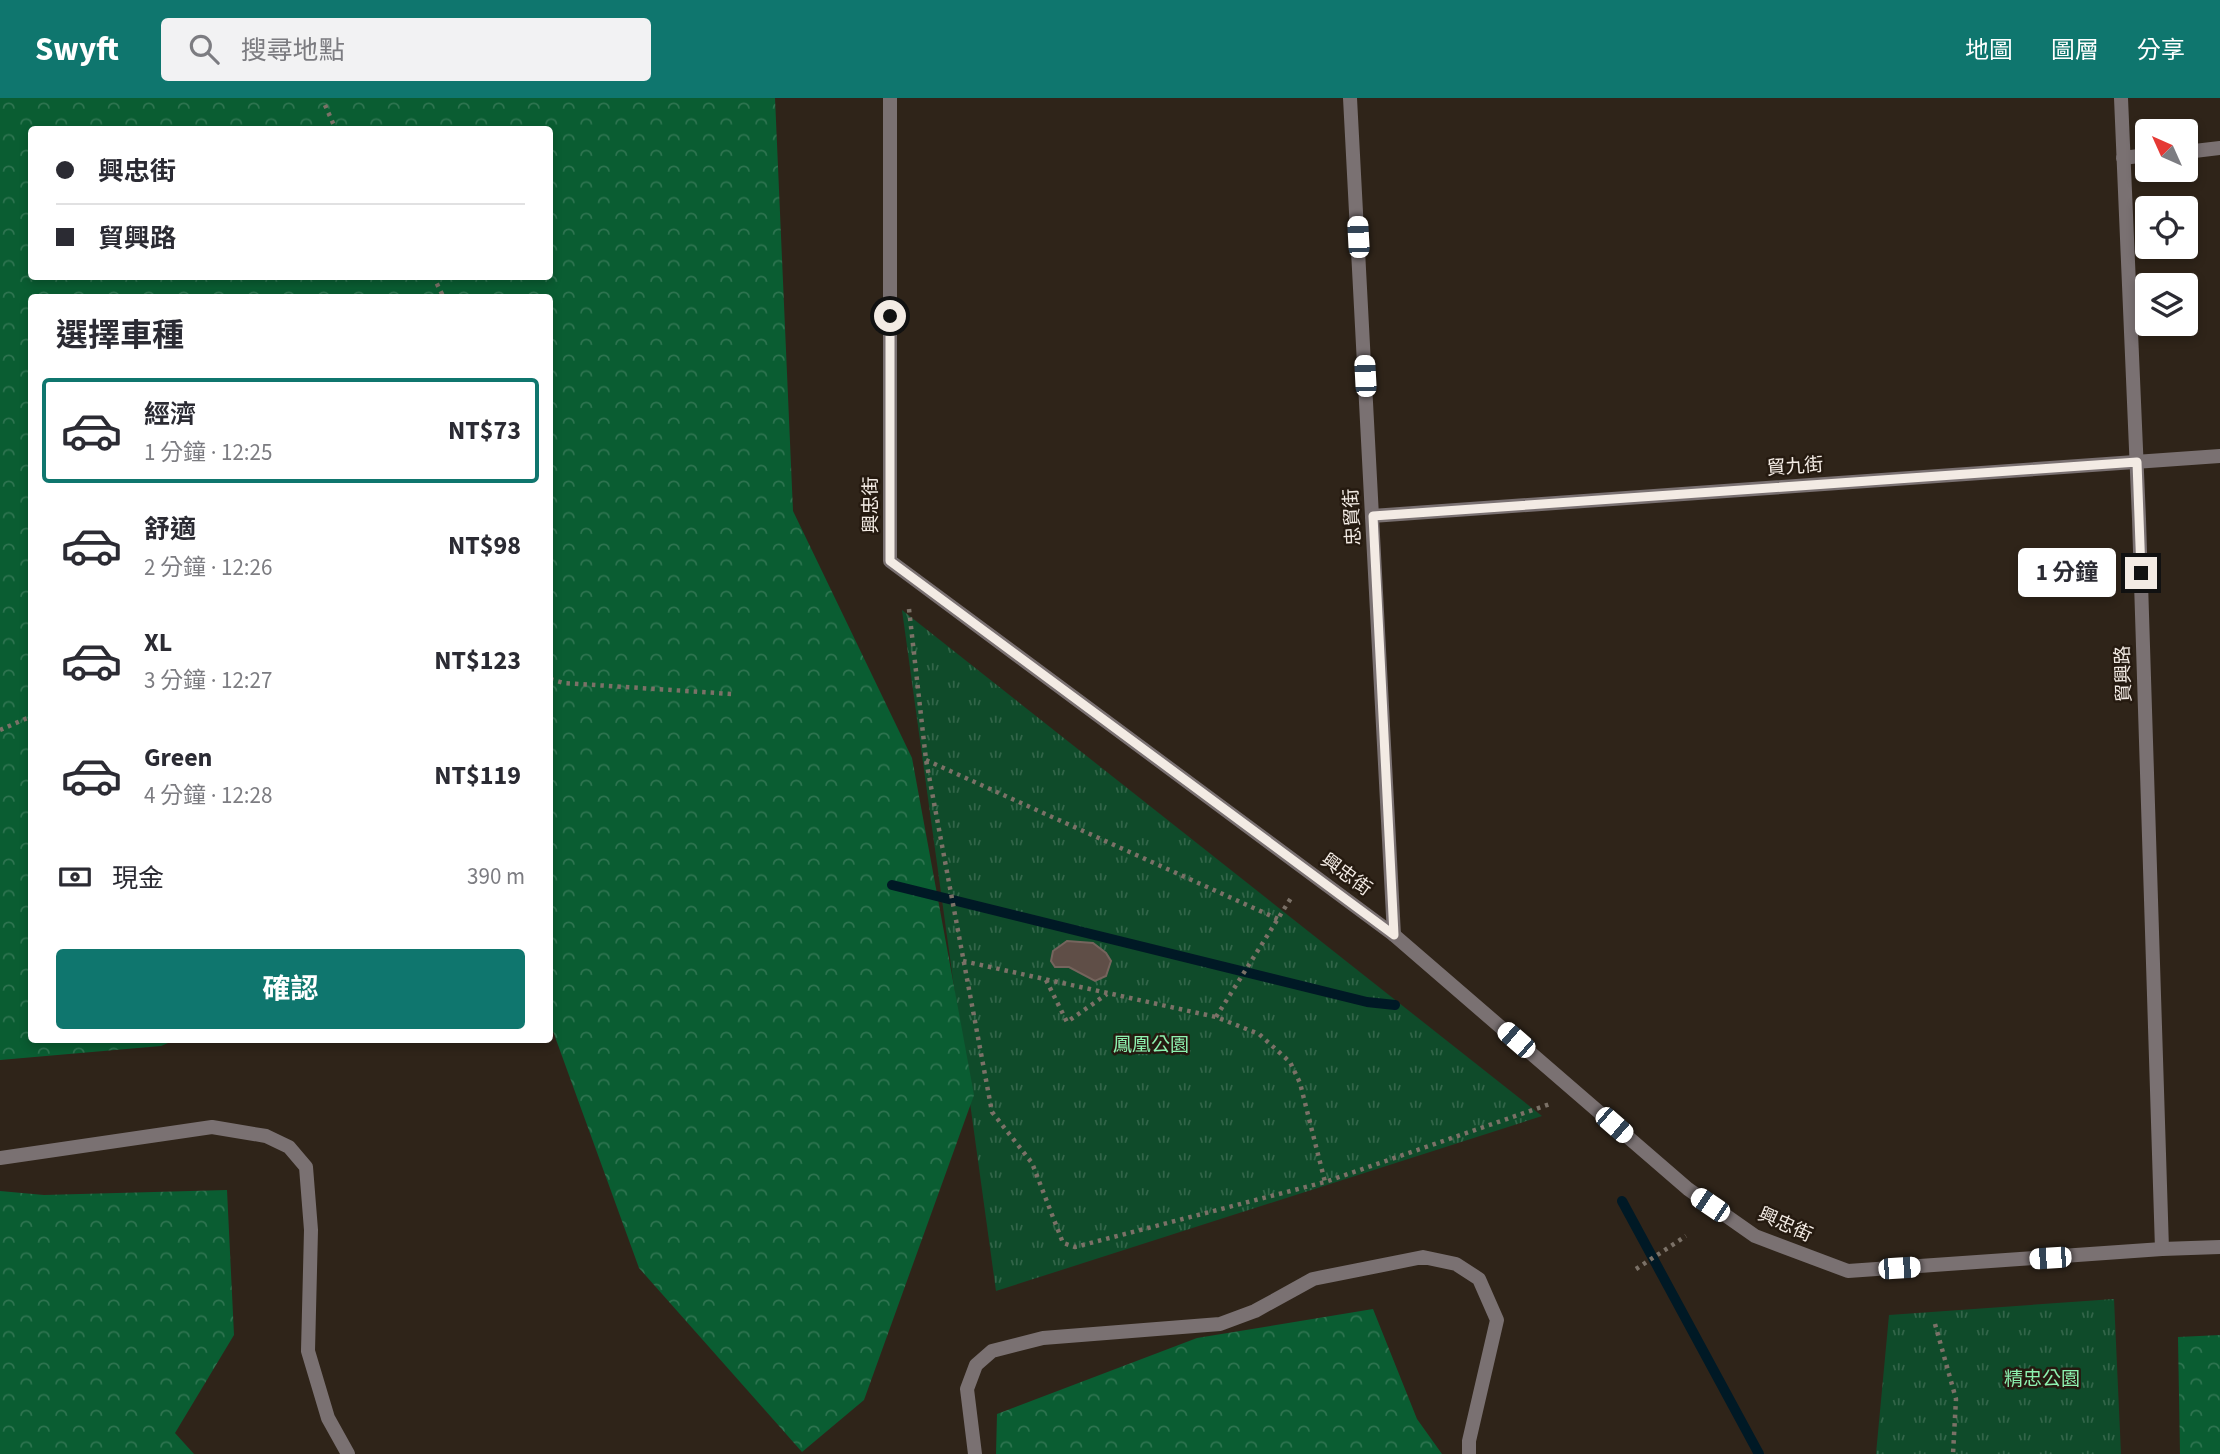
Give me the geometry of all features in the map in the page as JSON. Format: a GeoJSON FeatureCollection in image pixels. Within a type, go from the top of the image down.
{"type":"FeatureCollection","features":[{"type":"Feature","properties":{"kind":"street","name":"興忠街"},"geometry":{"type":"LineString","coordinates":[[890,98],[890,561],[1394,935],[1688,1189],[1755,1236],[1848,1271],[2220,1247]]}},
{"type":"Feature","properties":{"kind":"street","name":"忠貿街"},"geometry":{"type":"LineString","coordinates":[[1350,98],[1394,935]]}},
{"type":"Feature","properties":{"kind":"street","name":"貿興路"},"geometry":{"type":"LineString","coordinates":[[2121,98],[2137,462],[2162,1249]]}},
{"type":"Feature","properties":{"kind":"street"},"geometry":{"type":"LineString","coordinates":[[2198,151],[2220,148]]}},
{"type":"Feature","properties":{"kind":"street"},"geometry":{"type":"LineString","coordinates":[[2123,158],[2135,156]]}},
{"type":"Feature","properties":{"kind":"street","name":"貿九街"},"geometry":{"type":"LineString","coordinates":[[1373,516],[2220,456]]}},
{"type":"Feature","properties":{"kind":"street"},"geometry":{"type":"LineString","coordinates":[[0,1158],[212,1127],[266,1136],[289,1147],[306,1167],[311,1230],[308,1351],[328,1418],[348,1454]]}},
{"type":"Feature","properties":{"kind":"street"},"geometry":{"type":"LineString","coordinates":[[975,1454],[967,1389],[976,1365],[992,1351],[1043,1338],[1220,1324],[1255,1311],[1313,1279],[1423,1257],[1456,1264],[1479,1279],[1497,1320],[1469,1441],[1469,1454]]}},
{"type":"Feature","properties":{"kind":"path"},"geometry":{"type":"LineString","coordinates":[[326,105],[334,126]]}},
{"type":"Feature","properties":{"kind":"path"},"geometry":{"type":"LineString","coordinates":[[909,609],[926,760],[992,1112],[1032,1163],[1063,1243],[1075,1247],[1325,1182],[1529,1113],[1576,1092]]}},
{"type":"Feature","properties":{"kind":"path"},"geometry":{"type":"LineString","coordinates":[[553,680],[564,683],[732,694]]}},
{"type":"Feature","properties":{"kind":"path"},"geometry":{"type":"LineString","coordinates":[[0,730],[28,718]]}},
{"type":"Feature","properties":{"kind":"path"},"geometry":{"type":"LineString","coordinates":[[926,760],[1278,919]]}},
{"type":"Feature","properties":{"kind":"path"},"geometry":{"type":"LineString","coordinates":[[1216,1017],[1291,898]]}},
{"type":"Feature","properties":{"kind":"path"},"geometry":{"type":"LineString","coordinates":[[963,961],[1216,1017],[1259,1034],[1290,1062],[1300,1083],[1325,1182]]}},
{"type":"Feature","properties":{"kind":"path"},"geometry":{"type":"LineString","coordinates":[[1046,980],[1068,1022],[1108,993]]}},
{"type":"Feature","properties":{"kind":"path"},"geometry":{"type":"LineString","coordinates":[[1636,1269],[1686,1236]]}},
{"type":"Feature","properties":{"kind":"path"},"geometry":{"type":"LineString","coordinates":[[1935,1324],[1956,1399],[1953,1454]]}},
{"type":"Feature","properties":{"kind":"green space"},"geometry":{"type":"Polygon","coordinates":[[[0,98],[775,98],[793,511],[912,758],[974,1095],[864,1400],[802,1452],[639,1268],[553,1031],[553,294],[28,294],[28,1043],[168,1043],[161,1046],[0,1060],[0,98]]]}},
{"type":"Feature","properties":{"kind":"green space","name":"鳳凰公園"},"geometry":{"type":"Polygon","coordinates":[[[902,610],[1542,1116],[996,1291],[902,610]]]}},
{"type":"Feature","properties":{"kind":"green space"},"geometry":{"type":"Polygon","coordinates":[[[227,1190],[234,1335],[175,1433],[194,1454],[0,1454],[0,1191],[44,1195],[227,1190]]]}},
{"type":"Feature","properties":{"kind":"green space","name":"精忠公園"},"geometry":{"type":"Polygon","coordinates":[[[2114,1299],[2121,1454],[1876,1454],[1889,1315],[2114,1299]]]}},
{"type":"Feature","properties":{"kind":"green space"},"geometry":{"type":"Polygon","coordinates":[[[1373,1309],[1417,1419],[1442,1454],[996,1454],[997,1414],[1197,1338],[1373,1309]]]}},
{"type":"Feature","properties":{"kind":"green space"},"geometry":{"type":"Polygon","coordinates":[[[2220,1335],[2220,1454],[2180,1454],[2178,1337],[2220,1335]]]}},
{"type":"Feature","properties":{"kind":"building"},"geometry":{"type":"Polygon","coordinates":[[[1067,941],[1093,943],[1106,953],[1111,961],[1106,976],[1095,981],[1069,967],[1055,967],[1051,961],[1053,951],[1067,941]]]}},
{"type":"Feature","properties":{"kind":"waterway"},"geometry":{"type":"LineString","coordinates":[[892,885],[1367,1002],[1395,1005]]}},
{"type":"Feature","properties":{"kind":"waterway"},"geometry":{"type":"LineString","coordinates":[[1622,1201],[1759,1454]]}},
{"type":"Feature","properties":{"kind":"route"},"geometry":{"type":"LineString","coordinates":[[890,316],[890,561],[1394,935],[1373,516],[2137,462],[2141,573]]}}]}
